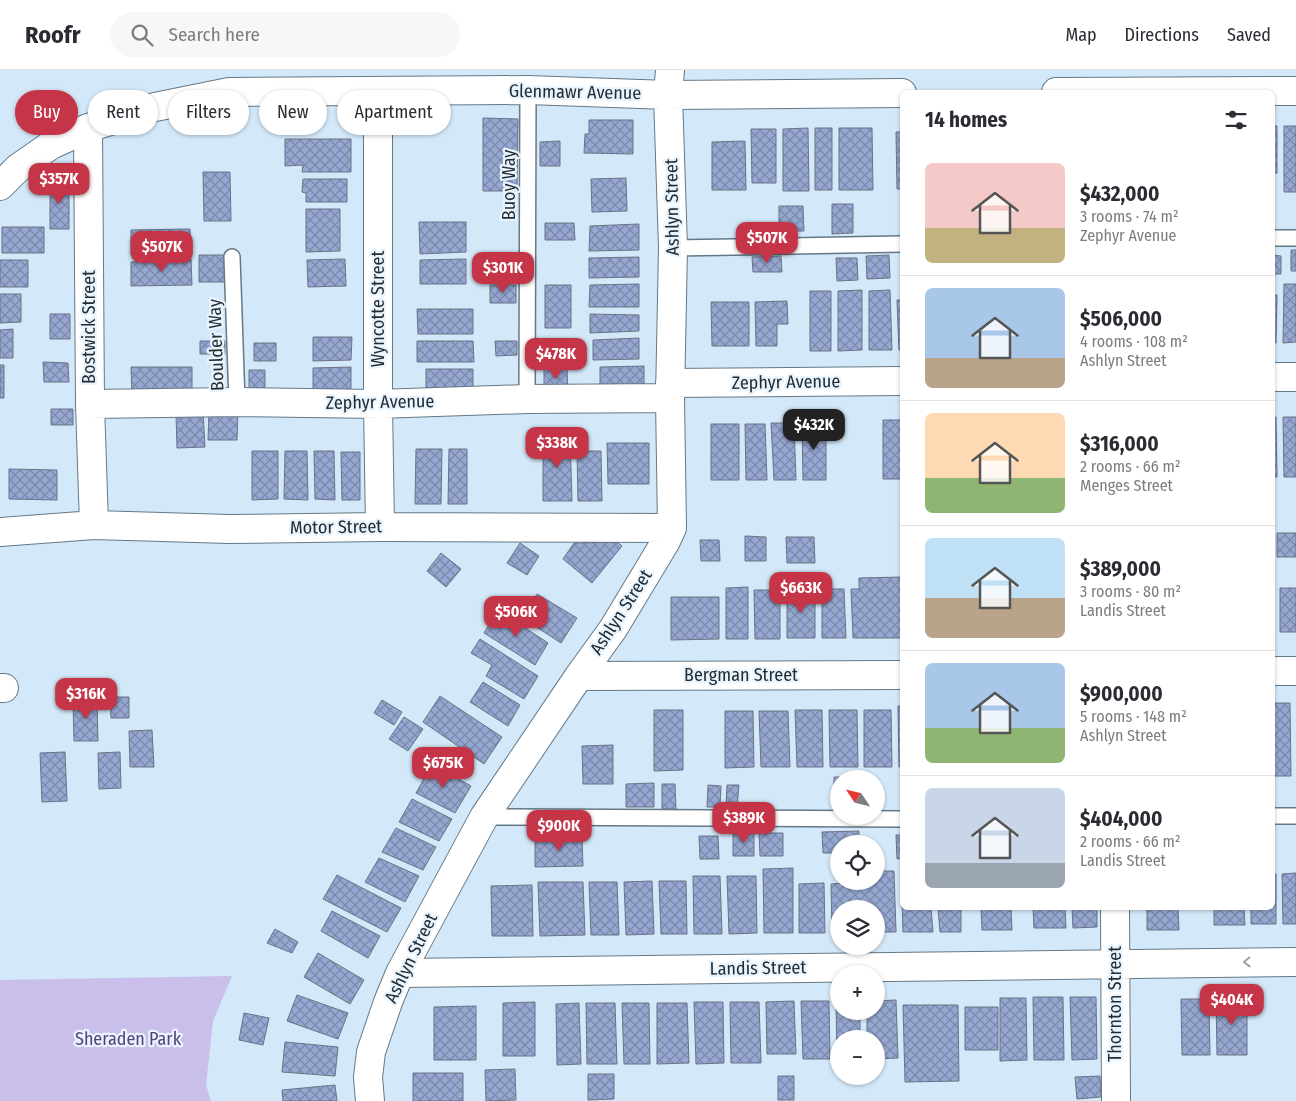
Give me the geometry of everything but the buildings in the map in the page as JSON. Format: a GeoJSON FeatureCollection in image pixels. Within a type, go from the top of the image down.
{"type":"FeatureCollection","features":[{"type":"Feature","properties":{"kind":"street","name":"Glenmawr Avenue"},"geometry":{"type":"LineString","coordinates":[[451,91],[528,90],[669,82],[900,93]]}},
{"type":"Feature","properties":{"kind":"street","name":"Ashlyn Street"},"geometry":{"type":"LineString","coordinates":[[370,1101],[368,1077],[371,1052],[400,973],[484,817],[613,628],[666,542],[672,528],[670,390],[673,248],[669,82]]}},
{"type":"Feature","properties":{"kind":"street"},"geometry":{"type":"LineString","coordinates":[[1275,91],[1296,91]]}},
{"type":"Feature","properties":{"kind":"street","name":"Glenmawr Avenue"},"geometry":{"type":"LineString","coordinates":[[158,106],[229,92],[337,92]]}},
{"type":"Feature","properties":{"kind":"street","name":"Glenmawr Avenue"},"geometry":{"type":"LineString","coordinates":[[0,186],[18,168],[51,145],[88,128]]}},
{"type":"Feature","properties":{"kind":"street","name":"Bostwick Street"},"geometry":{"type":"LineString","coordinates":[[88,135],[90,404],[94,525]]}},
{"type":"Feature","properties":{"kind":"street","name":"Wyncotte Street"},"geometry":{"type":"LineString","coordinates":[[378,135],[380,527]]}},
{"type":"Feature","properties":{"kind":"street"},"geometry":{"type":"LineString","coordinates":[[1275,377],[1296,377]]}},
{"type":"Feature","properties":{"kind":"street","name":"Zephyr Avenue"},"geometry":{"type":"LineString","coordinates":[[90,404],[237,402],[378,404],[527,399],[670,390],[900,380]]}},
{"type":"Feature","properties":{"kind":"street","name":"Motor Street"},"geometry":{"type":"LineString","coordinates":[[0,532],[94,525],[229,529],[380,527],[672,528]]}},
{"type":"Feature","properties":{"kind":"street"},"geometry":{"type":"LineString","coordinates":[[1275,671],[1296,671]]}},
{"type":"Feature","properties":{"kind":"street","name":"Bergman Street"},"geometry":{"type":"LineString","coordinates":[[579,676],[900,675]]}},
{"type":"Feature","properties":{"kind":"street","name":"Thornton Street"},"geometry":{"type":"LineString","coordinates":[[1115,910],[1116,1101]]}},
{"type":"Feature","properties":{"kind":"street","name":"Landis Street"},"geometry":{"type":"LineString","coordinates":[[400,973],[1296,962]]}},
{"type":"Feature","properties":{"kind":"lane","name":"Buoy Way"},"geometry":{"type":"LineString","coordinates":[[527,399],[528,90]]}},
{"type":"Feature","properties":{"kind":"lane"},"geometry":{"type":"LineString","coordinates":[[1275,238],[1296,238]]}},
{"type":"Feature","properties":{"kind":"lane"},"geometry":{"type":"LineString","coordinates":[[673,248],[900,244]]}},
{"type":"Feature","properties":{"kind":"lane","name":"Boulder Way"},"geometry":{"type":"LineString","coordinates":[[232,257],[237,402]]}},
{"type":"Feature","properties":{"kind":"lane"},"geometry":{"type":"LineString","coordinates":[[1275,816],[1296,816]]}},
{"type":"Feature","properties":{"kind":"lane"},"geometry":{"type":"LineString","coordinates":[[484,817],[900,819]]}},
{"type":"Feature","properties":{"kind":"green space","name":"Sheraden Park"},"geometry":{"type":"Polygon","coordinates":[[[232,976],[213,1021],[206,1085],[211,1101],[0,1101],[0,980],[232,976]]]}}]}
